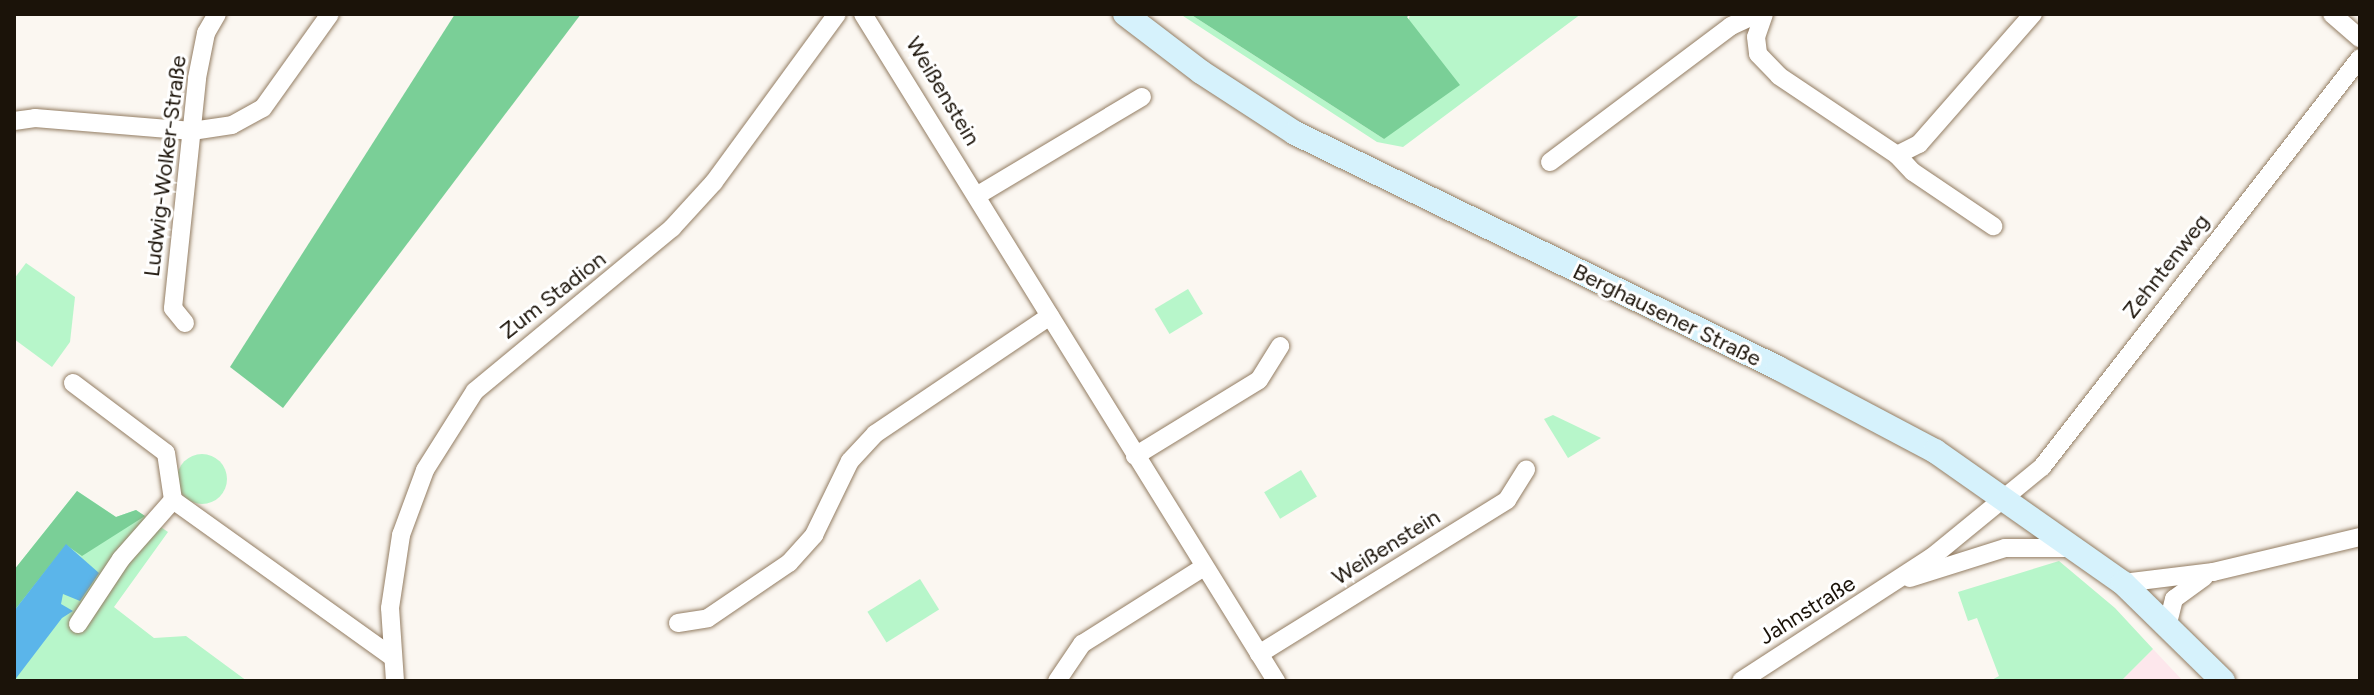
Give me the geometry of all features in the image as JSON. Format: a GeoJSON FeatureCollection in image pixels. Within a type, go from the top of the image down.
{"type":"FeatureCollection","features":[{"type":"Feature","properties":{"kind":"main road","name":"Berghausener Straße"},"geometry":{"type":"LineString","coordinates":[[1125,14],[1201,72],[1295,133],[1790,374],[1935,451],[2123,583],[2223,681]]}},
{"type":"Feature","properties":{"kind":"street","name":"Ludwig-Wolker-Straße"},"geometry":{"type":"LineString","coordinates":[[185,323],[173,308],[206,33],[217,14]]}},
{"type":"Feature","properties":{"kind":"street"},"geometry":{"type":"LineString","coordinates":[[14,121],[35,118],[192,131],[232,125],[263,108],[330,14]]}},
{"type":"Feature","properties":{"kind":"street","name":"Zum Stadion"},"geometry":{"type":"LineString","coordinates":[[395,681],[390,608],[401,535],[425,470],[475,391],[672,228],[714,182],[837,14]]}},
{"type":"Feature","properties":{"kind":"street","name":"Weißenstein"},"geometry":{"type":"LineString","coordinates":[[863,14],[978,195],[1135,456],[1276,681]]}},
{"type":"Feature","properties":{"kind":"street"},"geometry":{"type":"LineString","coordinates":[[1550,162],[1731,26],[1757,14]]}},
{"type":"Feature","properties":{"kind":"street"},"geometry":{"type":"LineString","coordinates":[[1764,14],[1756,37],[1758,54],[1779,76],[1897,155],[1913,172],[1993,226]]}},
{"type":"Feature","properties":{"kind":"street"},"geometry":{"type":"LineString","coordinates":[[1897,155],[1919,144],[2033,14]]}},
{"type":"Feature","properties":{"kind":"street"},"geometry":{"type":"LineString","coordinates":[[2332,14],[2360,38]]}},
{"type":"Feature","properties":{"kind":"street","name":"Zehntenweg"},"geometry":{"type":"LineString","coordinates":[[2005,498],[2042,467],[2360,58]]}},
{"type":"Feature","properties":{"kind":"street"},"geometry":{"type":"LineString","coordinates":[[978,195],[1142,97]]}},
{"type":"Feature","properties":{"kind":"street"},"geometry":{"type":"LineString","coordinates":[[678,623],[708,618],[789,563],[814,535],[850,461],[875,434],[1050,316]]}},
{"type":"Feature","properties":{"kind":"street"},"geometry":{"type":"LineString","coordinates":[[1135,456],[1259,380],[1280,346]]}},
{"type":"Feature","properties":{"kind":"street"},"geometry":{"type":"LineString","coordinates":[[73,383],[166,453],[173,500],[392,657]]}},
{"type":"Feature","properties":{"kind":"street","name":"Weißenstein"},"geometry":{"type":"LineString","coordinates":[[1259,654],[1507,500],[1526,469]]}},
{"type":"Feature","properties":{"kind":"street","name":"Jahnstraße"},"geometry":{"type":"LineString","coordinates":[[1741,681],[1899,580],[2005,498]]}},
{"type":"Feature","properties":{"kind":"street"},"geometry":{"type":"LineString","coordinates":[[78,624],[121,559],[173,500]]}},
{"type":"Feature","properties":{"kind":"street"},"geometry":{"type":"LineString","coordinates":[[2123,583],[2213,572],[2360,537]]}},
{"type":"Feature","properties":{"kind":"street","name":"Jahnstraße"},"geometry":{"type":"LineString","coordinates":[[1899,580],[2005,548],[2073,548]]}},
{"type":"Feature","properties":{"kind":"street"},"geometry":{"type":"LineString","coordinates":[[1057,681],[1082,644],[1204,567]]}},
{"type":"Feature","properties":{"kind":"street"},"geometry":{"type":"LineString","coordinates":[[2167,627],[2182,590],[2213,572]]}},
{"type":"Feature","properties":{"kind":"shaded area"},"geometry":{"type":"Polygon","coordinates":[[[2153,649],[2183,681],[2121,681],[2153,649]]]}},
{"type":"Feature","properties":{"kind":"green space"},"geometry":{"type":"Polygon","coordinates":[[[455,14],[581,14],[283,408],[230,367],[455,14]]]}},
{"type":"Feature","properties":{"kind":"green space"},"geometry":{"type":"Polygon","coordinates":[[[1180,14],[1190,14],[1384,139],[1410,14],[1581,14],[1403,147],[1377,142],[1180,14]]]}},
{"type":"Feature","properties":{"kind":"green space"},"geometry":{"type":"Polygon","coordinates":[[[1190,14],[1410,14],[1407,17],[1460,85],[1384,139],[1190,14]]]}},
{"type":"Feature","properties":{"kind":"green space"},"geometry":{"type":"Polygon","coordinates":[[[26,263],[75,297],[70,342],[52,367],[14,339],[14,279],[26,263]]]}},
{"type":"Feature","properties":{"kind":"green space"},"geometry":{"type":"Polygon","coordinates":[[[1188,289],[1203,314],[1170,334],[1155,309],[1188,289]]]}},
{"type":"Feature","properties":{"kind":"green space"},"geometry":{"type":"Polygon","coordinates":[[[1553,415],[1601,438],[1568,458],[1544,419],[1553,415]]]}},
{"type":"Feature","properties":{"kind":"green space"},"geometry":{"type":"Polygon","coordinates":[[[202,454],[220,461],[227,479],[220,497],[202,504],[184,497],[177,479],[184,461],[202,454]]]}},
{"type":"Feature","properties":{"kind":"green space"},"geometry":{"type":"Polygon","coordinates":[[[1301,470],[1317,497],[1280,519],[1264,492],[1301,470]]]}},
{"type":"Feature","properties":{"kind":"green space"},"geometry":{"type":"Polygon","coordinates":[[[77,491],[116,517],[136,510],[168,532],[114,607],[154,638],[186,636],[247,681],[14,681],[14,570],[77,491]]]}},
{"type":"Feature","properties":{"kind":"green space"},"geometry":{"type":"Polygon","coordinates":[[[77,491],[116,517],[136,510],[145,516],[82,556],[66,545],[14,611],[14,570],[77,491]]]}},
{"type":"Feature","properties":{"kind":"green space"},"geometry":{"type":"Polygon","coordinates":[[[2059,561],[2115,608],[2153,649],[2121,681],[1990,681],[1999,676],[1977,618],[1968,621],[1958,592],[2059,561]]]}},
{"type":"Feature","properties":{"kind":"green space"},"geometry":{"type":"Polygon","coordinates":[[[920,579],[939,610],[886,642],[867,612],[920,579]]]}},
{"type":"Feature","properties":{"kind":"water"},"geometry":{"type":"Polygon","coordinates":[[[66,544],[99,573],[80,601],[63,594],[61,604],[73,611],[62,618],[14,681],[14,611],[66,544]]]}}]}
